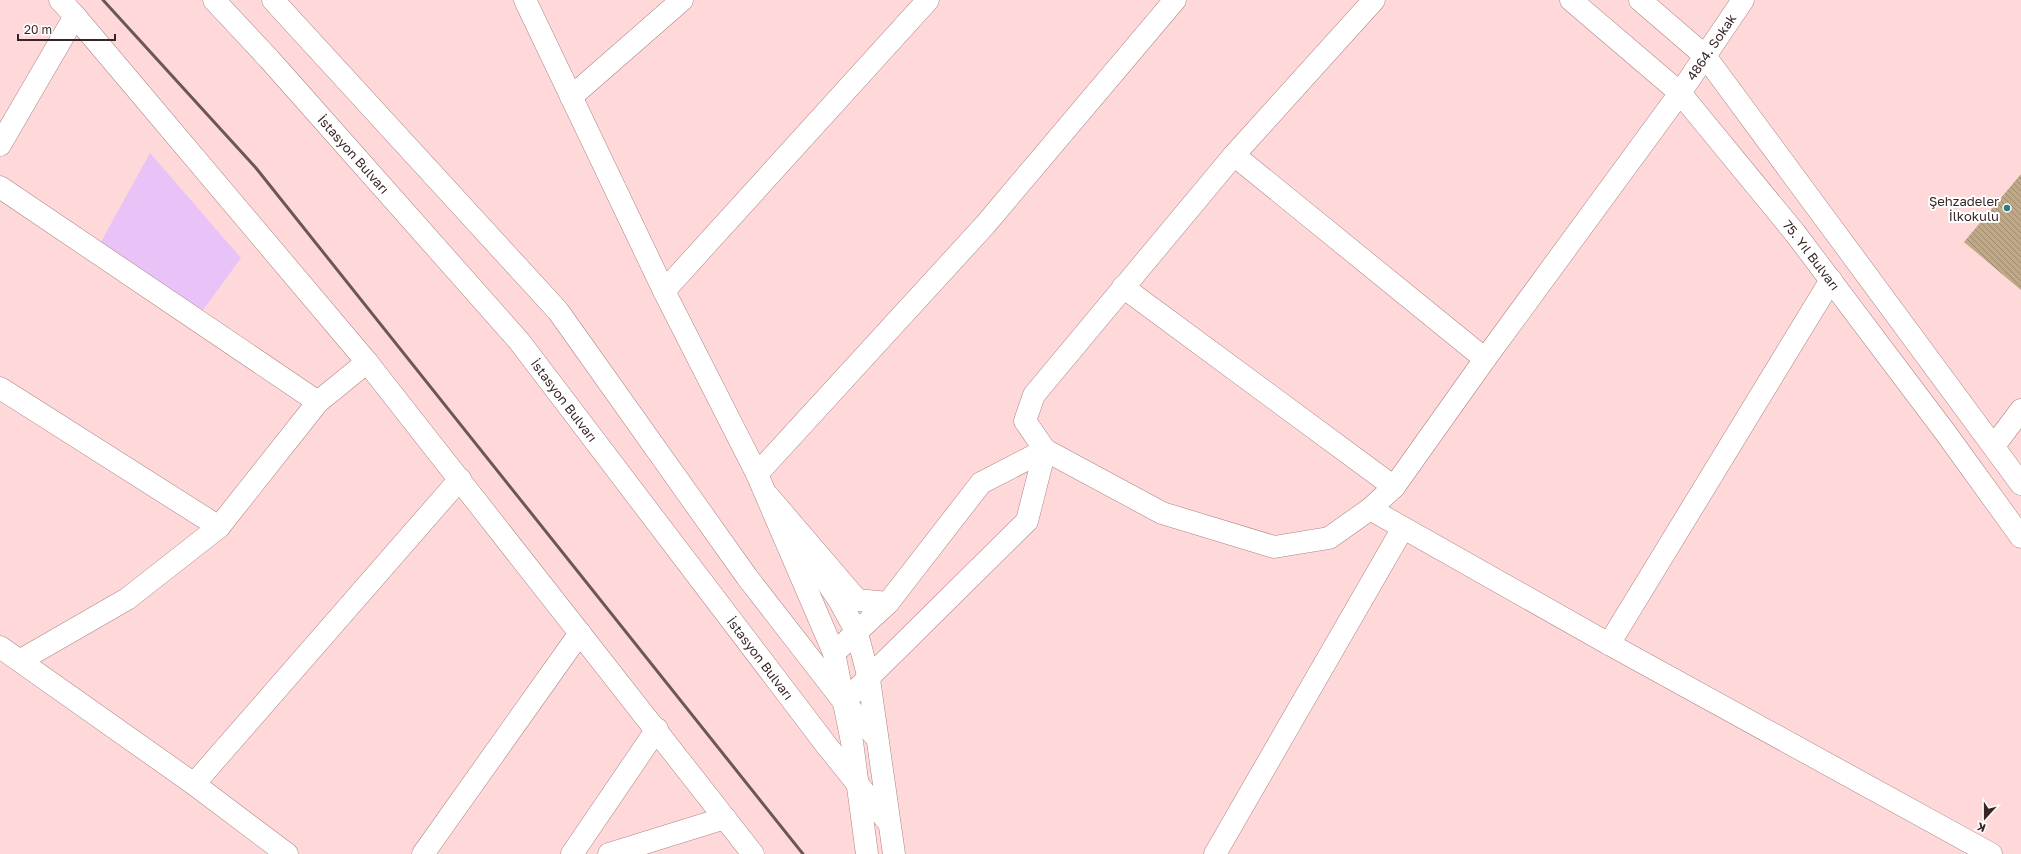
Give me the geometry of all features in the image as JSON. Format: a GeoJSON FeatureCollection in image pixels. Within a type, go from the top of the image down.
{"type":"FeatureCollection","features":[{"type":"Feature","properties":{"kind":"street"},"geometry":{"type":"LineString","coordinates":[[60,0],[367,362],[657,729],[753,854]]}},
{"type":"Feature","properties":{"kind":"street","name":"İstasyon Bulvarı"},"geometry":{"type":"LineString","coordinates":[[214,0],[270,60],[519,341],[889,823]]}},
{"type":"Feature","properties":{"kind":"street"},"geometry":{"type":"LineString","coordinates":[[273,0],[558,311],[747,577],[844,702],[877,738]]}},
{"type":"Feature","properties":{"kind":"street"},"geometry":{"type":"LineString","coordinates":[[525,0],[664,291],[762,483],[834,653],[858,784],[867,854]]}},
{"type":"Feature","properties":{"kind":"street"},"geometry":{"type":"LineString","coordinates":[[571,98],[682,0]]}},
{"type":"Feature","properties":{"kind":"street"},"geometry":{"type":"LineString","coordinates":[[664,291],[928,0]]}},
{"type":"Feature","properties":{"kind":"street"},"geometry":{"type":"LineString","coordinates":[[762,483],[985,225],[1175,0]]}},
{"type":"Feature","properties":{"kind":"street"},"geometry":{"type":"LineString","coordinates":[[844,702],[869,679],[1027,521],[1045,450],[1025,421],[1034,395],[1234,155],[1374,0]]}},
{"type":"Feature","properties":{"kind":"street","name":"75. Yıl Bulvarı"},"geometry":{"type":"LineString","coordinates":[[1571,0],[1680,93],[1795,233],[1949,437],[2021,537]]}},
{"type":"Feature","properties":{"kind":"street"},"geometry":{"type":"LineString","coordinates":[[1640,0],[1705,56],[2021,484]]}},
{"type":"Feature","properties":{"kind":"street","name":"4864. Sokak"},"geometry":{"type":"LineString","coordinates":[[1045,450],[1162,513],[1274,547],[1329,538],[1370,509],[1394,487],[1484,359],[1680,93],[1743,0]]}},
{"type":"Feature","properties":{"kind":"street"},"geometry":{"type":"LineString","coordinates":[[0,145],[75,16]]}},
{"type":"Feature","properties":{"kind":"street"},"geometry":{"type":"LineString","coordinates":[[1234,155],[1484,359]]}},
{"type":"Feature","properties":{"kind":"street"},"geometry":{"type":"LineString","coordinates":[[0,187],[318,402]]}},
{"type":"Feature","properties":{"kind":"street"},"geometry":{"type":"LineString","coordinates":[[1609,644],[1831,280]]}},
{"type":"Feature","properties":{"kind":"street"},"geometry":{"type":"LineString","coordinates":[[1123,287],[1394,487]]}},
{"type":"Feature","properties":{"kind":"street"},"geometry":{"type":"LineString","coordinates":[[21,660],[127,598],[219,527],[318,402],[367,362]]}},
{"type":"Feature","properties":{"kind":"street"},"geometry":{"type":"LineString","coordinates":[[0,388],[219,527]]}},
{"type":"Feature","properties":{"kind":"street"},"geometry":{"type":"LineString","coordinates":[[1994,446],[2021,410]]}},
{"type":"Feature","properties":{"kind":"street"},"geometry":{"type":"LineString","coordinates":[[834,653],[888,603],[981,483],[1045,450]]}},
{"type":"Feature","properties":{"kind":"street"},"geometry":{"type":"LineString","coordinates":[[194,784],[460,479]]}},
{"type":"Feature","properties":{"kind":"street"},"geometry":{"type":"LineString","coordinates":[[762,483],[857,600],[888,603]]}},
{"type":"Feature","properties":{"kind":"street"},"geometry":{"type":"LineString","coordinates":[[762,483],[839,600],[857,633],[869,679],[894,854]]}},
{"type":"Feature","properties":{"kind":"street"},"geometry":{"type":"LineString","coordinates":[[1370,509],[1609,644],[1991,854]]}},
{"type":"Feature","properties":{"kind":"street"},"geometry":{"type":"LineString","coordinates":[[1215,854],[1403,528]]}},
{"type":"Feature","properties":{"kind":"street"},"geometry":{"type":"LineString","coordinates":[[423,854],[580,633]]}},
{"type":"Feature","properties":{"kind":"street"},"geometry":{"type":"LineString","coordinates":[[0,647],[21,660],[194,784],[287,854]]}},
{"type":"Feature","properties":{"kind":"street"},"geometry":{"type":"LineString","coordinates":[[572,854],[657,729]]}},
{"type":"Feature","properties":{"kind":"street"},"geometry":{"type":"LineString","coordinates":[[609,854],[725,818]]}},
{"type":"Feature","properties":{"kind":"shaded area"},"geometry":{"type":"Polygon","coordinates":[[[150,153],[241,258],[198,317],[97,249],[150,153]]]}},
{"type":"Feature","properties":{"kind":"building","name":"Şehzadeler İlkokulu"},"geometry":{"type":"Polygon","coordinates":[[[2021,174],[2021,290],[1964,242],[2021,174]]]}},
{"type":"Feature","properties":{"kind":"railway"},"geometry":{"type":"LineString","coordinates":[[103,0],[256,168],[803,854]]}},
{"type":"Feature","properties":{"kind":"place","name":"Şehzadeler İlkokulu"},"geometry":{"type":"Point","coordinates":[2007,208]}}]}
